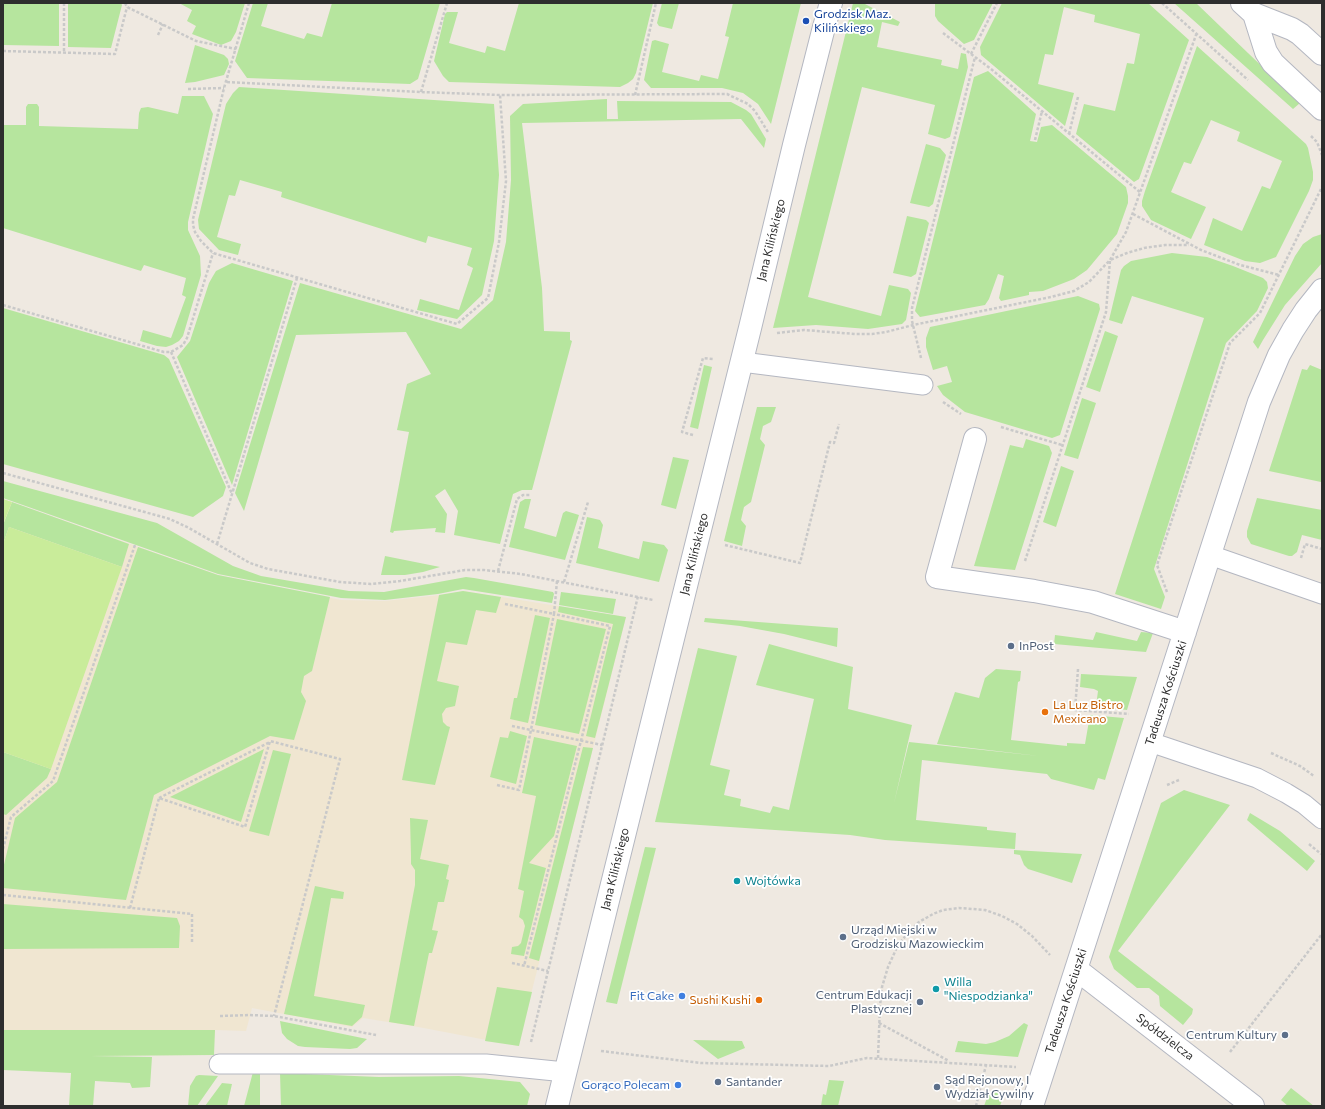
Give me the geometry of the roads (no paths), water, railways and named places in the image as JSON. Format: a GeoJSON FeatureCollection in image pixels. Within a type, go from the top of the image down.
{"type":"FeatureCollection","features":[{"type":"Feature","properties":{"kind":"street","name":"Jana Kilińskiego"},"geometry":{"type":"LineString","coordinates":[[556,1106],[742,362],[796,138],[831,3]]}},
{"type":"Feature","properties":{"kind":"street"},"geometry":{"type":"LineString","coordinates":[[1248,8],[1292,29],[1300,34],[1322,54]]}},
{"type":"Feature","properties":{"kind":"street"},"geometry":{"type":"LineString","coordinates":[[1248,8],[1266,52],[1273,63],[1322,109]]}},
{"type":"Feature","properties":{"kind":"street","name":"Tadeusza Kościuszki"},"geometry":{"type":"LineString","coordinates":[[1032,1106],[1259,402],[1279,355],[1293,330],[1306,310],[1322,290]]}},
{"type":"Feature","properties":{"kind":"street"},"geometry":{"type":"LineString","coordinates":[[974,439],[937,577],[1034,591],[1094,602],[1185,632]]}},
{"type":"Feature","properties":{"kind":"street","name":"Spółdzielcza"},"geometry":{"type":"LineString","coordinates":[[1076,969],[1253,1106]]}},
{"type":"Feature","properties":{"kind":"lane"},"geometry":{"type":"LineString","coordinates":[[742,362],[923,385]]}},
{"type":"Feature","properties":{"kind":"lane"},"geometry":{"type":"LineString","coordinates":[[1210,555],[1322,594]]}},
{"type":"Feature","properties":{"kind":"lane"},"geometry":{"type":"LineString","coordinates":[[1150,742],[1257,778],[1304,804],[1322,819]]}},
{"type":"Feature","properties":{"kind":"lane"},"geometry":{"type":"LineString","coordinates":[[219,1064],[486,1064],[565,1072]]}},
{"type":"Feature","properties":{"kind":"place","name":"Grodzisk Maz. Kilińskiego"},"geometry":{"type":"Point","coordinates":[806,21]}},
{"type":"Feature","properties":{"kind":"place","name":"InPost"},"geometry":{"type":"Point","coordinates":[1011,646]}},
{"type":"Feature","properties":{"kind":"place","name":"La Luz Bistro Mexicano"},"geometry":{"type":"Point","coordinates":[1045,712]}},
{"type":"Feature","properties":{"kind":"place","name":"Wojtówka"},"geometry":{"type":"Point","coordinates":[737,881]}},
{"type":"Feature","properties":{"kind":"place","name":"Urząd Miejski w Grodzisku Mazowieckim"},"geometry":{"type":"Point","coordinates":[843,937]}},
{"type":"Feature","properties":{"kind":"place","name":"Willa \"Niespodzianka\""},"geometry":{"type":"Point","coordinates":[936,989]}},
{"type":"Feature","properties":{"kind":"place","name":"Fit Cake"},"geometry":{"type":"Point","coordinates":[682,996]}},
{"type":"Feature","properties":{"kind":"place","name":"Sushi Kushi"},"geometry":{"type":"Point","coordinates":[759,1000]}},
{"type":"Feature","properties":{"kind":"place","name":"Centrum Edukacji Plastycznej"},"geometry":{"type":"Point","coordinates":[920,1002]}},
{"type":"Feature","properties":{"kind":"place","name":"Centrum Kultury"},"geometry":{"type":"Point","coordinates":[1285,1035]}},
{"type":"Feature","properties":{"kind":"place","name":"Santander"},"geometry":{"type":"Point","coordinates":[718,1082]}},
{"type":"Feature","properties":{"kind":"place","name":"Gorąco Polecam"},"geometry":{"type":"Point","coordinates":[678,1085]}},
{"type":"Feature","properties":{"kind":"place","name":"Sąd Rejonowy, I Wydział Cywilny"},"geometry":{"type":"Point","coordinates":[937,1087]}}]}
